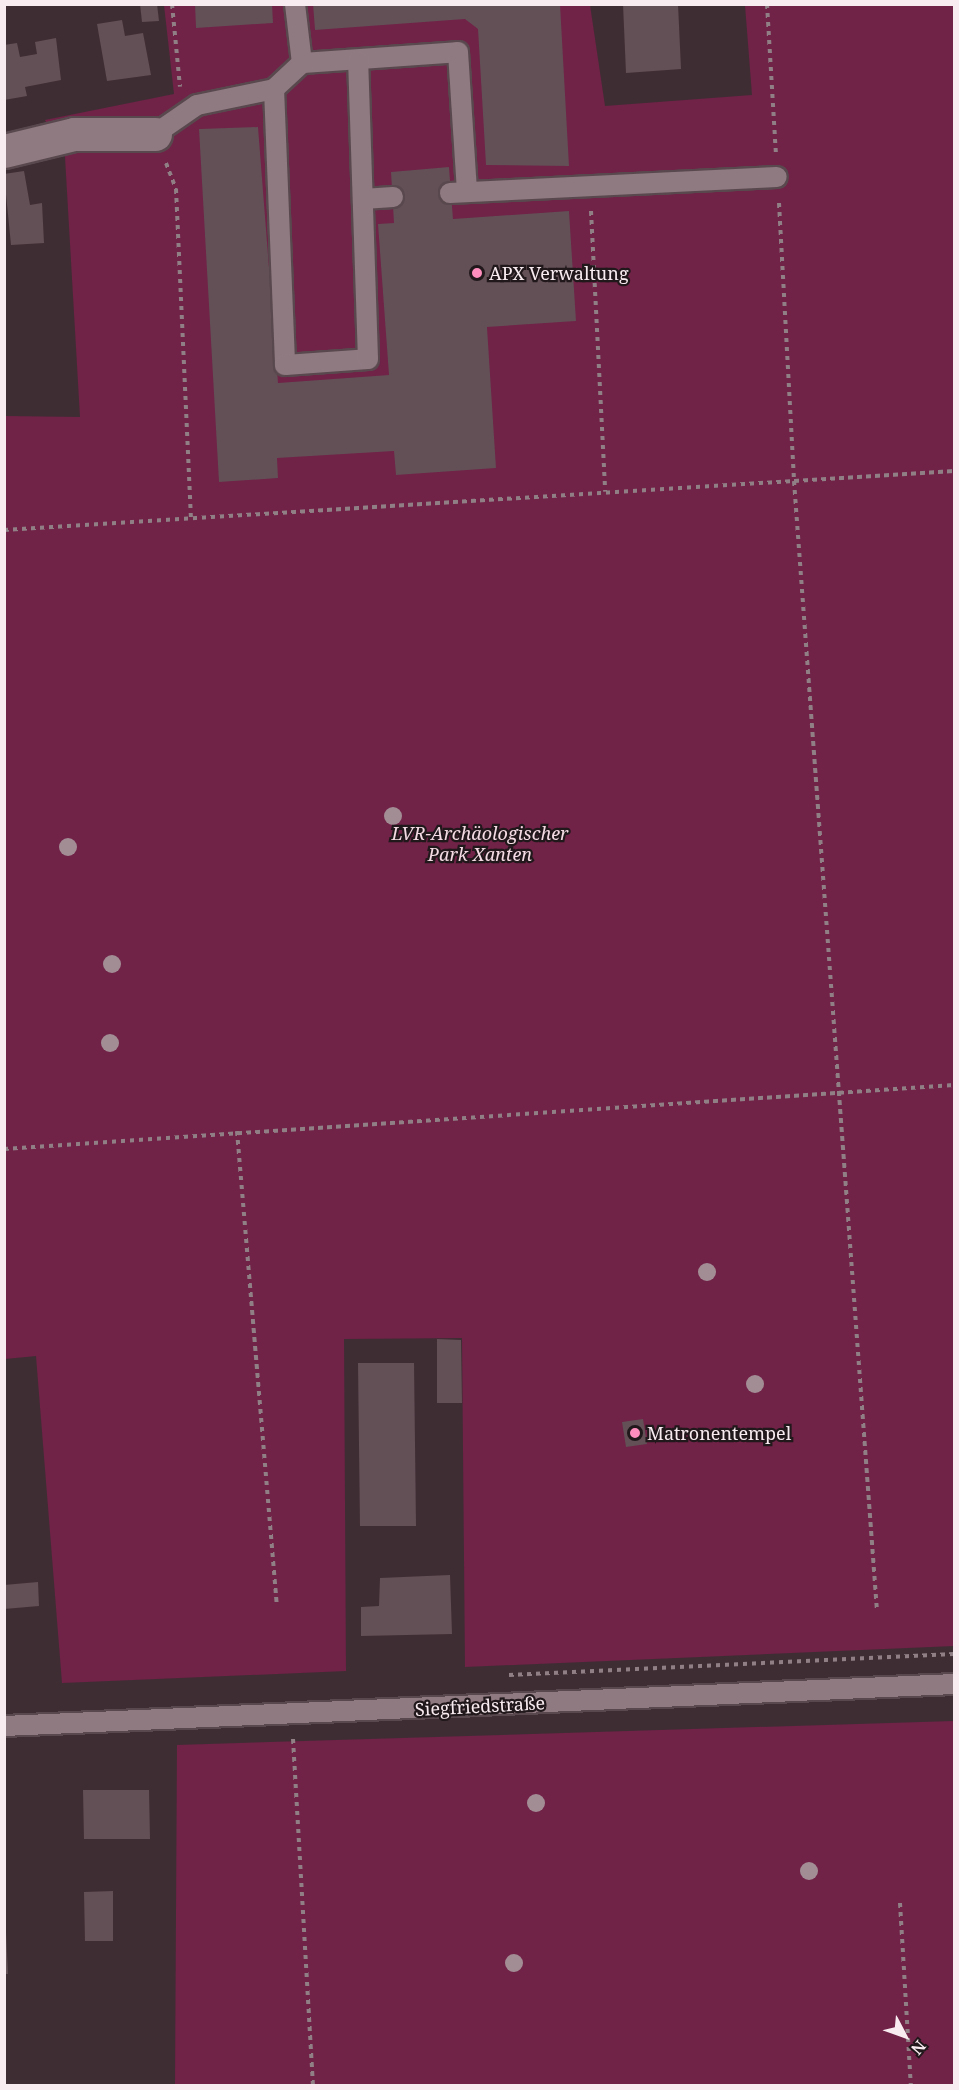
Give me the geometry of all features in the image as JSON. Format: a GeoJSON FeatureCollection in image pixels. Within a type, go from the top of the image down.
{"type":"FeatureCollection","features":[{"type":"Feature","properties":{"kind":"street"},"geometry":{"type":"LineString","coordinates":[[4,152],[74,134],[155,134]]}},
{"type":"Feature","properties":{"kind":"lane"},"geometry":{"type":"LineString","coordinates":[[295,4],[302,63]]}},
{"type":"Feature","properties":{"kind":"lane"},"geometry":{"type":"LineString","coordinates":[[155,134],[197,105],[274,90],[302,63],[458,52],[459,192],[777,177]]}},
{"type":"Feature","properties":{"kind":"lane"},"geometry":{"type":"LineString","coordinates":[[274,90],[285,365],[368,359],[358,60]]}},
{"type":"Feature","properties":{"kind":"lane"},"geometry":{"type":"LineString","coordinates":[[363,199],[393,197]]}},
{"type":"Feature","properties":{"kind":"lane","name":"Siegfriedstraße"},"geometry":{"type":"LineString","coordinates":[[4,1726],[954,1684]]}},
{"type":"Feature","properties":{"kind":"path"},"geometry":{"type":"LineString","coordinates":[[172,4],[181,96],[155,134],[176,189],[191,518]]}},
{"type":"Feature","properties":{"kind":"path"},"geometry":{"type":"LineString","coordinates":[[767,4],[794,481],[877,1612]]}},
{"type":"Feature","properties":{"kind":"path"},"geometry":{"type":"LineString","coordinates":[[590,185],[605,492]]}},
{"type":"Feature","properties":{"kind":"path"},"geometry":{"type":"LineString","coordinates":[[4,530],[954,471]]}},
{"type":"Feature","properties":{"kind":"path"},"geometry":{"type":"LineString","coordinates":[[4,1149],[237,1131],[954,1085]]}},
{"type":"Feature","properties":{"kind":"path"},"geometry":{"type":"LineString","coordinates":[[237,1131],[277,1604]]}},
{"type":"Feature","properties":{"kind":"path"},"geometry":{"type":"LineString","coordinates":[[291,1714],[313,2085]]}},
{"type":"Feature","properties":{"kind":"path"},"geometry":{"type":"LineString","coordinates":[[900,1903],[911,2085]]}},
{"type":"Feature","properties":{"kind":"green space","name":"LVR-Archäologischer Park Xanten"},"geometry":{"type":"Polygon","coordinates":[[[164,5],[590,5],[605,106],[752,95],[745,5],[954,5],[954,1646],[465,1667],[462,1338],[344,1339],[346,1671],[62,1683],[36,1356],[5,1359],[5,416],[80,417],[65,157],[45,120],[174,94],[164,5]]]}},
{"type":"Feature","properties":{"kind":"green space"},"geometry":{"type":"Polygon","coordinates":[[[954,1721],[954,2085],[175,2085],[177,1745],[954,1721]]]}},
{"type":"Feature","properties":{"kind":"building"},"geometry":{"type":"Polygon","coordinates":[[[140,4],[157,4],[159,21],[142,22],[140,4]]]}},
{"type":"Feature","properties":{"kind":"building"},"geometry":{"type":"Polygon","coordinates":[[[195,4],[272,4],[273,23],[196,28],[195,4]]]}},
{"type":"Feature","properties":{"kind":"building"},"geometry":{"type":"Polygon","coordinates":[[[313,4],[560,4],[569,166],[486,165],[478,29],[465,19],[315,30],[313,4]]]}},
{"type":"Feature","properties":{"kind":"building"},"geometry":{"type":"Polygon","coordinates":[[[623,4],[678,4],[681,69],[626,73],[623,4]]]}},
{"type":"Feature","properties":{"kind":"building"},"geometry":{"type":"Polygon","coordinates":[[[122,20],[125,36],[143,33],[151,75],[107,81],[97,24],[122,20]]]}},
{"type":"Feature","properties":{"kind":"building"},"geometry":{"type":"Polygon","coordinates":[[[56,38],[61,80],[25,87],[27,96],[4,100],[4,45],[17,43],[20,57],[37,54],[35,42],[56,38]]]}},
{"type":"Feature","properties":{"kind":"building","name":"APX Verwaltung"},"geometry":{"type":"Polygon","coordinates":[[[258,127],[278,383],[389,375],[378,224],[394,223],[391,172],[449,167],[453,219],[569,211],[576,321],[487,327],[496,468],[396,475],[394,451],[277,458],[278,478],[219,482],[199,129],[258,127]]]}},
{"type":"Feature","properties":{"kind":"building"},"geometry":{"type":"Polygon","coordinates":[[[24,171],[30,205],[42,203],[44,243],[11,245],[4,174],[24,171]]]}},
{"type":"Feature","properties":{"kind":"building"},"geometry":{"type":"Polygon","coordinates":[[[437,1339],[461,1340],[462,1403],[437,1403],[437,1339]]]}},
{"type":"Feature","properties":{"kind":"building"},"geometry":{"type":"Polygon","coordinates":[[[358,1363],[414,1363],[416,1526],[360,1526],[358,1363]]]}},
{"type":"Feature","properties":{"kind":"building","name":"Matronentempel"},"geometry":{"type":"Polygon","coordinates":[[[643,1419],[647,1444],[626,1447],[622,1422],[643,1419]]]}},
{"type":"Feature","properties":{"kind":"building"},"geometry":{"type":"Polygon","coordinates":[[[450,1575],[452,1634],[361,1636],[361,1607],[379,1606],[380,1578],[450,1575]]]}},
{"type":"Feature","properties":{"kind":"building"},"geometry":{"type":"Polygon","coordinates":[[[38,1582],[39,1606],[4,1609],[4,1585],[38,1582]]]}},
{"type":"Feature","properties":{"kind":"building"},"geometry":{"type":"Polygon","coordinates":[[[83,1790],[149,1790],[150,1839],[84,1839],[83,1790]]]}},
{"type":"Feature","properties":{"kind":"building"},"geometry":{"type":"Polygon","coordinates":[[[4,1891],[8,1974],[4,1974],[4,1891]]]}},
{"type":"Feature","properties":{"kind":"building"},"geometry":{"type":"Polygon","coordinates":[[[113,1891],[113,1941],[85,1941],[84,1892],[113,1891]]]}},
{"type":"Feature","properties":{"kind":"place","name":"APX Verwaltung"},"geometry":{"type":"Point","coordinates":[477,273]}},
{"type":"Feature","properties":{"kind":"place","name":"Matronentempel"},"geometry":{"type":"Point","coordinates":[635,1433]}}]}
